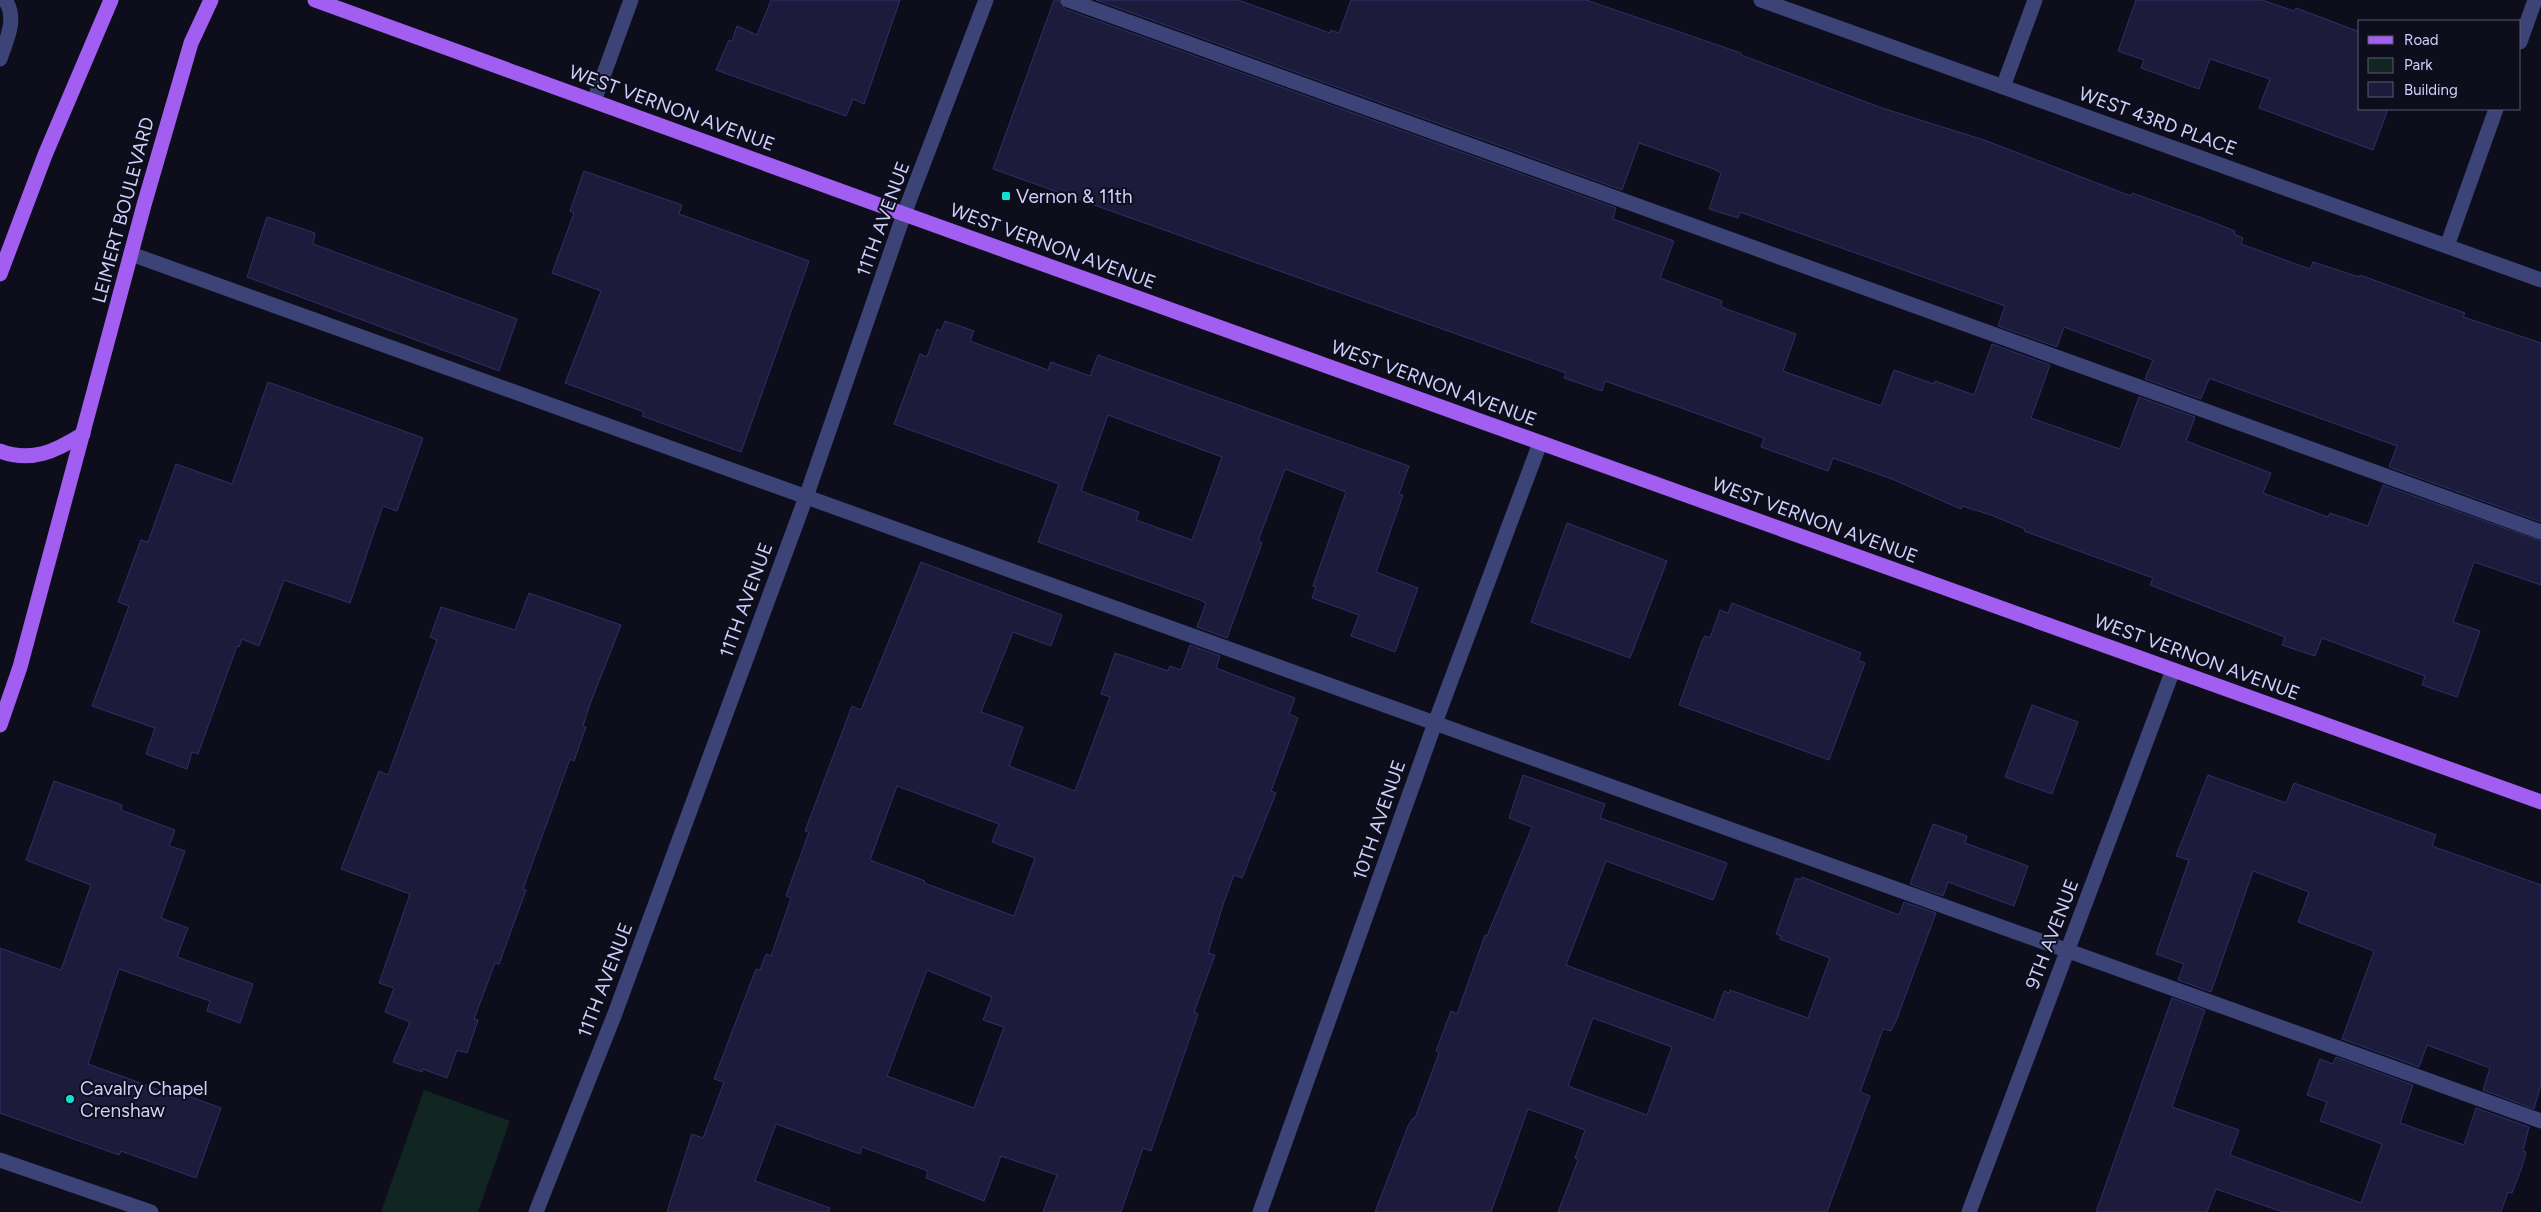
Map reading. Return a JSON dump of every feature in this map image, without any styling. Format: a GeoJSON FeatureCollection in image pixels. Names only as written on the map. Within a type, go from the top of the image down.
{"type":"FeatureCollection","features":[{"type":"Feature","properties":{"kind":"main road"},"geometry":{"type":"LineString","coordinates":[[0,274],[45,155],[111,0]]}},
{"type":"Feature","properties":{"kind":"main road","name":"LEIMERT BOULEVARD"},"geometry":{"type":"LineString","coordinates":[[0,725],[20,667],[190,43],[211,0]]}},
{"type":"Feature","properties":{"kind":"main road","name":"WEST VERNON AVENUE"},"geometry":{"type":"LineString","coordinates":[[315,0],[904,214],[2541,802]]}},
{"type":"Feature","properties":{"kind":"main road"},"geometry":{"type":"LineString","coordinates":[[0,451],[25,457],[39,455],[58,450],[83,434]]}},
{"type":"Feature","properties":{"kind":"street"},"geometry":{"type":"LineString","coordinates":[[0,59],[11,25],[11,12],[5,0]]}},
{"type":"Feature","properties":{"kind":"street"},"geometry":{"type":"LineString","coordinates":[[594,101],[631,0]]}},
{"type":"Feature","properties":{"kind":"street","name":"11TH AVENUE"},"geometry":{"type":"LineString","coordinates":[[536,1212],[614,1016],[806,497],[904,214],[986,0]]}},
{"type":"Feature","properties":{"kind":"street"},"geometry":{"type":"LineString","coordinates":[[1068,0],[2541,532]]}},
{"type":"Feature","properties":{"kind":"street","name":"WEST 43RD PLACE"},"geometry":{"type":"LineString","coordinates":[[1761,0],[2541,280]]}},
{"type":"Feature","properties":{"kind":"street"},"geometry":{"type":"LineString","coordinates":[[2003,87],[2035,0]]}},
{"type":"Feature","properties":{"kind":"street"},"geometry":{"type":"LineString","coordinates":[[2521,39],[2535,0]]}},
{"type":"Feature","properties":{"kind":"street"},"geometry":{"type":"LineString","coordinates":[[2447,246],[2496,110]]}},
{"type":"Feature","properties":{"kind":"street"},"geometry":{"type":"LineString","coordinates":[[131,254],[2541,1121]]}},
{"type":"Feature","properties":{"kind":"street","name":"10TH AVENUE"},"geometry":{"type":"LineString","coordinates":[[1260,1212],[1435,723],[1540,443]]}},
{"type":"Feature","properties":{"kind":"street","name":"9TH AVENUE"},"geometry":{"type":"LineString","coordinates":[[1969,1212],[2173,670]]}},
{"type":"Feature","properties":{"kind":"street"},"geometry":{"type":"LineString","coordinates":[[0,1160],[151,1212]]}},
{"type":"Feature","properties":{"kind":"green space"},"geometry":{"type":"Polygon","coordinates":[[[424,1090],[510,1121],[478,1212],[381,1212],[424,1090]]]}},
{"type":"Feature","properties":{"kind":"building"},"geometry":{"type":"Polygon","coordinates":[[[771,0],[900,0],[864,104],[853,99],[846,116],[716,70],[729,40],[732,41],[737,26],[757,35],[771,0]]]}},
{"type":"Feature","properties":{"kind":"building"},"geometry":{"type":"Polygon","coordinates":[[[1054,0],[1059,0],[1065,9],[1616,208],[1613,219],[1674,241],[1660,278],[1722,301],[1721,306],[1724,308],[1796,334],[1783,371],[1881,406],[1894,370],[1934,384],[1935,381],[1974,395],[1992,344],[2050,365],[2031,418],[2120,449],[2139,397],[2195,417],[2186,441],[2271,473],[2263,493],[2328,517],[2330,513],[2368,526],[2383,485],[2541,541],[2541,585],[2474,562],[2453,622],[2480,631],[2457,697],[2422,685],[2425,676],[2322,638],[2315,656],[2282,645],[2285,637],[2150,585],[2153,578],[2024,531],[2025,529],[1991,515],[1962,506],[1961,509],[1892,479],[1833,458],[1828,471],[1761,447],[1764,438],[1676,406],[1605,381],[1602,391],[1564,378],[1566,373],[993,169],[1054,0]]]}},
{"type":"Feature","properties":{"kind":"building"},"geometry":{"type":"Polygon","coordinates":[[[1096,0],[1238,0],[1330,33],[1331,30],[1339,33],[1351,0],[1586,0],[1741,53],[1741,55],[1882,108],[1984,140],[2131,196],[2132,193],[2199,217],[2235,231],[2234,234],[2243,238],[2241,244],[2310,269],[2313,262],[2359,277],[2360,275],[2465,313],[2463,317],[2541,343],[2541,522],[2389,467],[2397,446],[2211,379],[2209,379],[2201,399],[2145,379],[2153,360],[2064,327],[2057,347],[1998,326],[2005,306],[1740,212],[1738,218],[1709,209],[1721,173],[1714,169],[1639,143],[1622,190],[1096,0]]]}},
{"type":"Feature","properties":{"kind":"building"},"geometry":{"type":"Polygon","coordinates":[[[2136,0],[2262,0],[2294,11],[2296,8],[2358,31],[2358,110],[2388,110],[2373,150],[2259,108],[2270,79],[2210,59],[2199,89],[2141,68],[2144,60],[2118,51],[2136,0]]]}},
{"type":"Feature","properties":{"kind":"building"},"geometry":{"type":"Polygon","coordinates":[[[584,171],[682,205],[679,214],[809,261],[741,452],[642,416],[644,412],[565,383],[601,291],[552,273],[574,213],[570,211],[584,171]]]}},
{"type":"Feature","properties":{"kind":"building"},"geometry":{"type":"Polygon","coordinates":[[[267,217],[315,233],[313,244],[517,319],[499,371],[247,277],[267,217]]]}},
{"type":"Feature","properties":{"kind":"building"},"geometry":{"type":"Polygon","coordinates":[[[945,321],[974,331],[970,341],[1048,370],[1051,362],[1090,376],[1098,355],[1409,466],[1399,494],[1403,495],[1376,572],[1418,588],[1395,652],[1351,636],[1359,615],[1312,598],[1316,587],[1313,586],[1346,492],[1285,469],[1258,541],[1262,543],[1227,638],[1197,627],[1206,603],[1038,542],[1059,484],[894,424],[920,354],[927,357],[937,329],[941,331],[945,321]],[[1108,415],[1081,491],[1139,512],[1136,520],[1192,540],[1222,457],[1108,415]]]}},
{"type":"Feature","properties":{"kind":"building"},"geometry":{"type":"Polygon","coordinates":[[[268,382],[423,438],[397,511],[383,506],[350,603],[284,580],[259,646],[242,639],[239,647],[237,646],[198,754],[192,752],[187,769],[146,754],[155,728],[92,706],[129,606],[118,602],[141,540],[148,542],[176,464],[232,484],[268,382]]]}},
{"type":"Feature","properties":{"kind":"building"},"geometry":{"type":"Polygon","coordinates":[[[1567,523],[1667,561],[1630,658],[1531,622],[1567,523]]]}},
{"type":"Feature","properties":{"kind":"building"},"geometry":{"type":"Polygon","coordinates":[[[921,562],[1062,615],[1051,646],[1013,632],[981,712],[1023,727],[1009,766],[1075,791],[1110,697],[1101,694],[1115,653],[1168,671],[1170,666],[1181,670],[1190,645],[1220,656],[1216,668],[1295,698],[1289,714],[1298,718],[1271,791],[1276,793],[1242,878],[1234,875],[1208,953],[1215,955],[1194,1012],[1198,1014],[1151,1151],[1143,1148],[1121,1212],[1043,1212],[1057,1175],[1001,1156],[984,1201],[926,1178],[928,1171],[862,1147],[860,1154],[776,1124],[755,1181],[830,1208],[829,1212],[667,1212],[692,1134],[703,1138],[724,1082],[714,1079],[756,969],[760,970],[766,954],[771,956],[791,898],[786,896],[809,832],[805,831],[852,706],[861,710],[921,562]],[[897,786],[870,860],[925,881],[924,883],[1014,916],[1035,858],[992,842],[999,824],[897,786]],[[927,970],[887,1076],[974,1108],[1004,1027],[983,1020],[992,997],[927,970]]]}},
{"type":"Feature","properties":{"kind":"building"},"geometry":{"type":"Polygon","coordinates":[[[529,593],[621,625],[590,704],[583,726],[586,727],[574,761],[570,759],[523,889],[526,890],[499,964],[495,963],[474,1019],[478,1020],[467,1053],[457,1050],[447,1078],[423,1069],[422,1072],[393,1062],[410,1022],[385,1012],[394,988],[379,983],[410,894],[341,869],[379,771],[388,775],[437,640],[430,637],[441,607],[515,630],[529,593]]]}},
{"type":"Feature","properties":{"kind":"building"},"geometry":{"type":"Polygon","coordinates":[[[1732,603],[1861,653],[1858,660],[1865,663],[1829,760],[1679,705],[1702,641],[1705,636],[1710,638],[1720,610],[1728,613],[1732,603]]]}},
{"type":"Feature","properties":{"kind":"building"},"geometry":{"type":"Polygon","coordinates":[[[2032,705],[2078,722],[2052,794],[2005,777],[2032,705]]]}},
{"type":"Feature","properties":{"kind":"building"},"geometry":{"type":"Polygon","coordinates":[[[1523,775],[1605,804],[1600,818],[1727,863],[1713,900],[1606,861],[1566,965],[1714,1020],[1724,991],[1729,993],[1730,990],[1808,1018],[1830,958],[1780,939],[1781,936],[1776,934],[1796,878],[1801,880],[1802,877],[1899,915],[1904,902],[1936,913],[1896,1021],[1891,1031],[1883,1029],[1860,1092],[1870,1096],[1827,1212],[1558,1212],[1578,1160],[1575,1158],[1585,1130],[1528,1109],[1491,1212],[1375,1212],[1408,1126],[1413,1118],[1415,1118],[1439,1053],[1436,1051],[1451,1011],[1457,1014],[1485,935],[1487,936],[1532,827],[1509,818],[1523,775]],[[1593,1018],[1568,1086],[1647,1115],[1672,1047],[1593,1018]]]}},
{"type":"Feature","properties":{"kind":"building"},"geometry":{"type":"Polygon","coordinates":[[[2208,775],[2286,803],[2294,783],[2436,835],[2432,846],[2541,885],[2541,1084],[2534,1109],[2483,1090],[2490,1068],[2427,1045],[2419,1067],[2342,1039],[2374,951],[2298,922],[2309,892],[2253,871],[2211,992],[2178,980],[2184,964],[2156,954],[2189,860],[2176,856],[2208,775]]]}},
{"type":"Feature","properties":{"kind":"building"},"geometry":{"type":"Polygon","coordinates":[[[54,781],[122,805],[121,810],[175,830],[169,846],[185,851],[161,918],[188,928],[177,957],[253,984],[240,1023],[207,1011],[210,1001],[119,969],[88,1064],[168,1093],[169,1089],[221,1108],[196,1178],[121,1151],[119,1155],[0,1113],[0,948],[61,970],[91,885],[26,860],[54,781]]]}},
{"type":"Feature","properties":{"kind":"building"},"geometry":{"type":"Polygon","coordinates":[[[1933,824],[1967,836],[1965,843],[2028,866],[2014,906],[1948,882],[1943,896],[1910,884],[1933,824]]]}},
{"type":"Feature","properties":{"kind":"building"},"geometry":{"type":"Polygon","coordinates":[[[2172,998],[2205,1010],[2172,1107],[2239,1130],[2230,1155],[2361,1203],[2382,1144],[2320,1121],[2327,1102],[2307,1095],[2320,1059],[2333,1064],[2336,1057],[2413,1085],[2400,1123],[2464,1145],[2476,1108],[2529,1127],[2523,1151],[2526,1152],[2522,1167],[2512,1193],[2508,1192],[2501,1212],[2283,1212],[2216,1189],[2207,1212],[2096,1212],[2172,998]]]}},
{"type":"Feature","properties":{"kind":"place","name":"Vernon & 11th"},"geometry":{"type":"Point","coordinates":[1006,196]}},
{"type":"Feature","properties":{"kind":"place","name":"Cavalry Chapel Crenshaw"},"geometry":{"type":"Point","coordinates":[70,1099]}}]}
